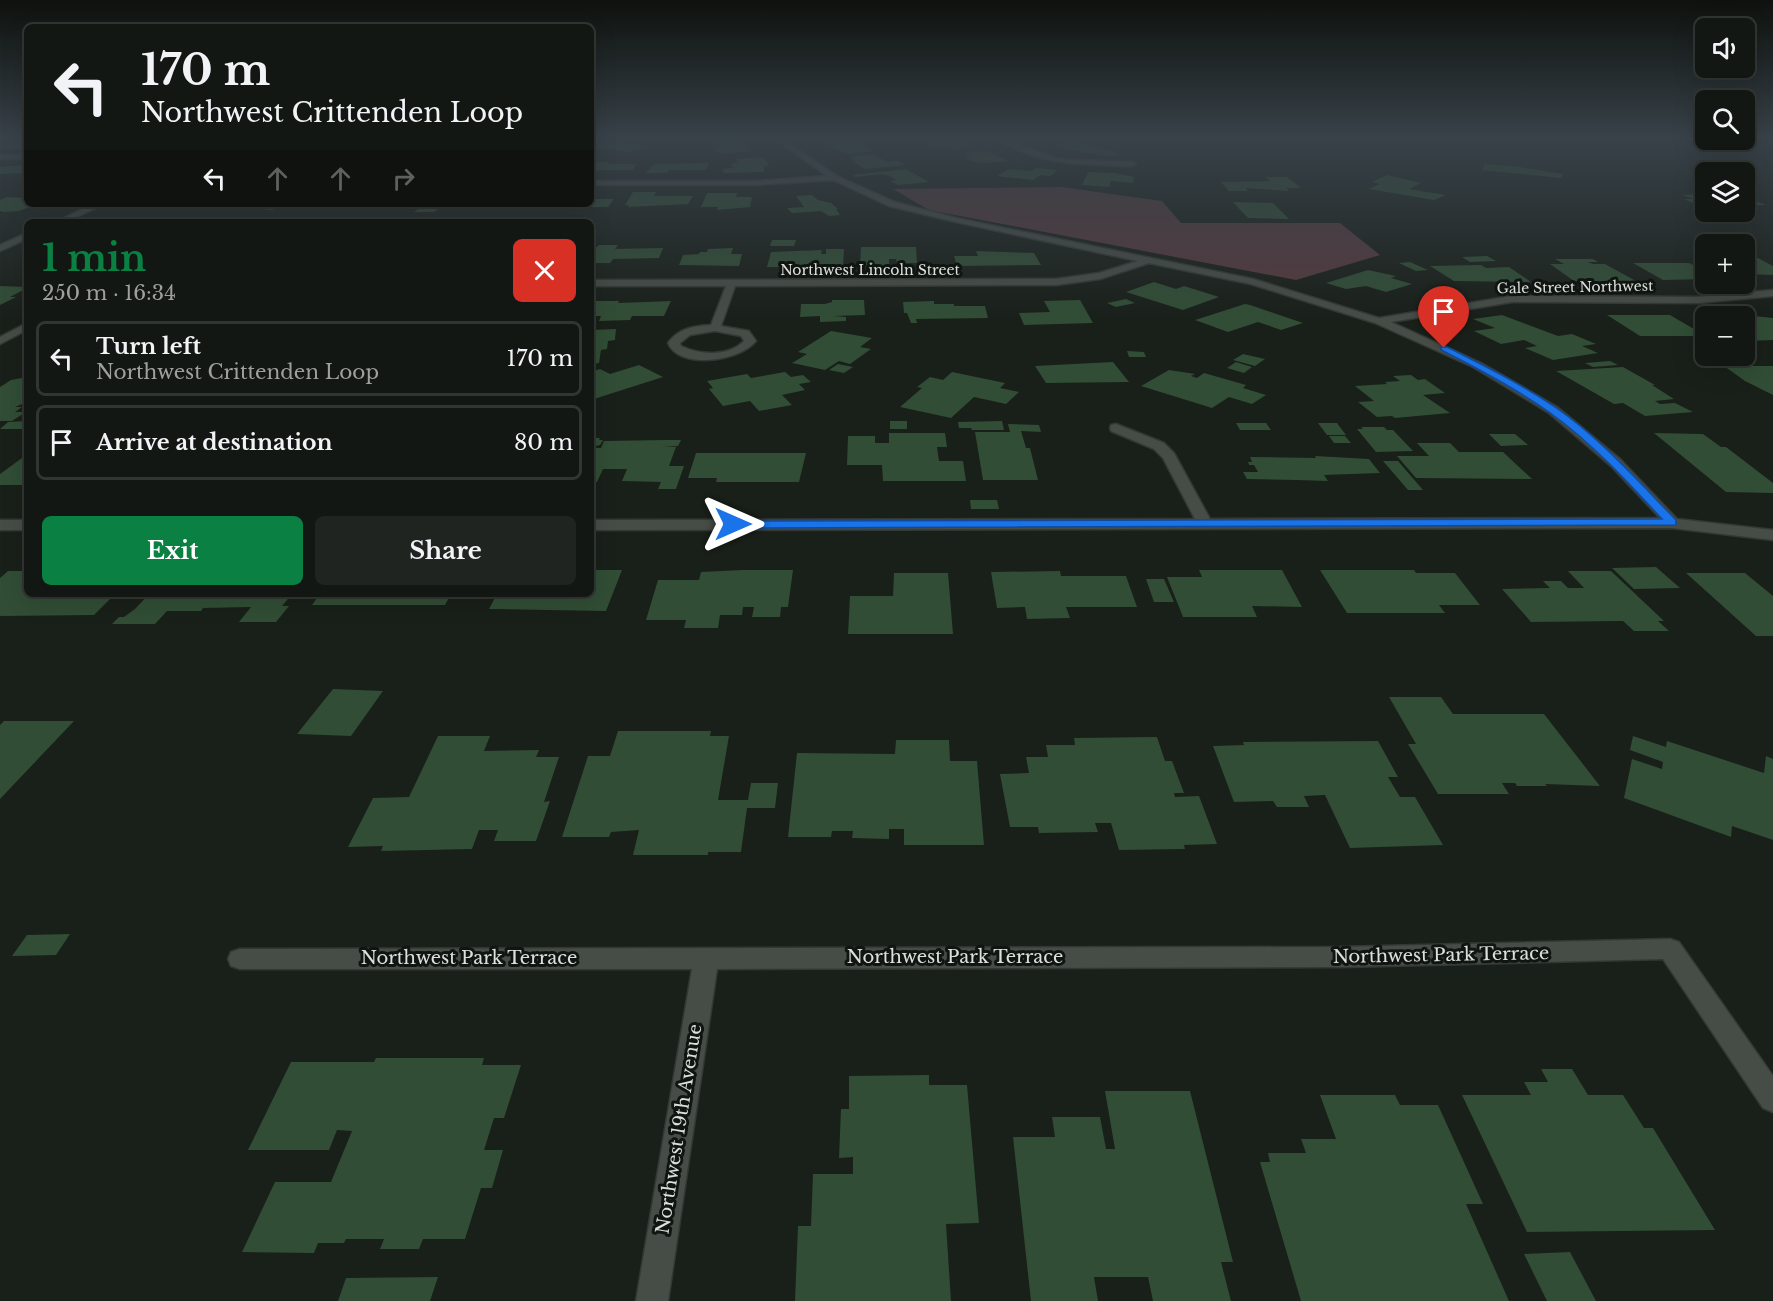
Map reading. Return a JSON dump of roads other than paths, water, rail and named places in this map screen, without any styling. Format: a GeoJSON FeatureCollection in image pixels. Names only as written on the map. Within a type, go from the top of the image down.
{"type":"FeatureCollection","features":[{"type":"Feature","properties":{"kind":"street"},"geometry":{"type":"LineString","coordinates":[[878,199],[911,209],[1268,286],[1379,321],[1478,365],[1552,410],[1616,463],[1672,523]]}},
{"type":"Feature","properties":{"kind":"street"},"geometry":{"type":"LineString","coordinates":[[66,219],[93,207]]}},
{"type":"Feature","properties":{"kind":"street"},"geometry":{"type":"LineString","coordinates":[[0,248],[24,237]]}},
{"type":"Feature","properties":{"kind":"street","name":"Northwest Lincoln Street"},"geometry":{"type":"LineString","coordinates":[[594,284],[1056,282],[1100,276],[1146,261]]}},
{"type":"Feature","properties":{"kind":"street"},"geometry":{"type":"LineString","coordinates":[[715,327],[731,284]]}},
{"type":"Feature","properties":{"kind":"street","name":"Gale Street Northwest"},"geometry":{"type":"LineString","coordinates":[[1379,321],[1512,298],[1698,300],[1773,293]]}},
{"type":"Feature","properties":{"kind":"street"},"geometry":{"type":"LineString","coordinates":[[715,327],[746,333],[750,341],[740,350],[717,355],[692,354],[676,348],[676,339],[683,334],[715,327]]}},
{"type":"Feature","properties":{"kind":"street"},"geometry":{"type":"LineString","coordinates":[[0,341],[24,328]]}},
{"type":"Feature","properties":{"kind":"street"},"geometry":{"type":"LineString","coordinates":[[1116,428],[1159,446],[1169,456],[1205,524]]}},
{"type":"Feature","properties":{"kind":"street"},"geometry":{"type":"LineString","coordinates":[[594,525],[1672,523],[1773,536]]}},
{"type":"Feature","properties":{"kind":"street"},"geometry":{"type":"LineString","coordinates":[[0,525],[24,525]]}},
{"type":"Feature","properties":{"kind":"street","name":"Northwest Park Terrace"},"geometry":{"type":"LineString","coordinates":[[240,959],[1340,957],[1670,949],[1773,1099]]}},
{"type":"Feature","properties":{"kind":"street","name":"Northwest 19th Avenue"},"geometry":{"type":"LineString","coordinates":[[652,1301],[706,958]]}}]}
